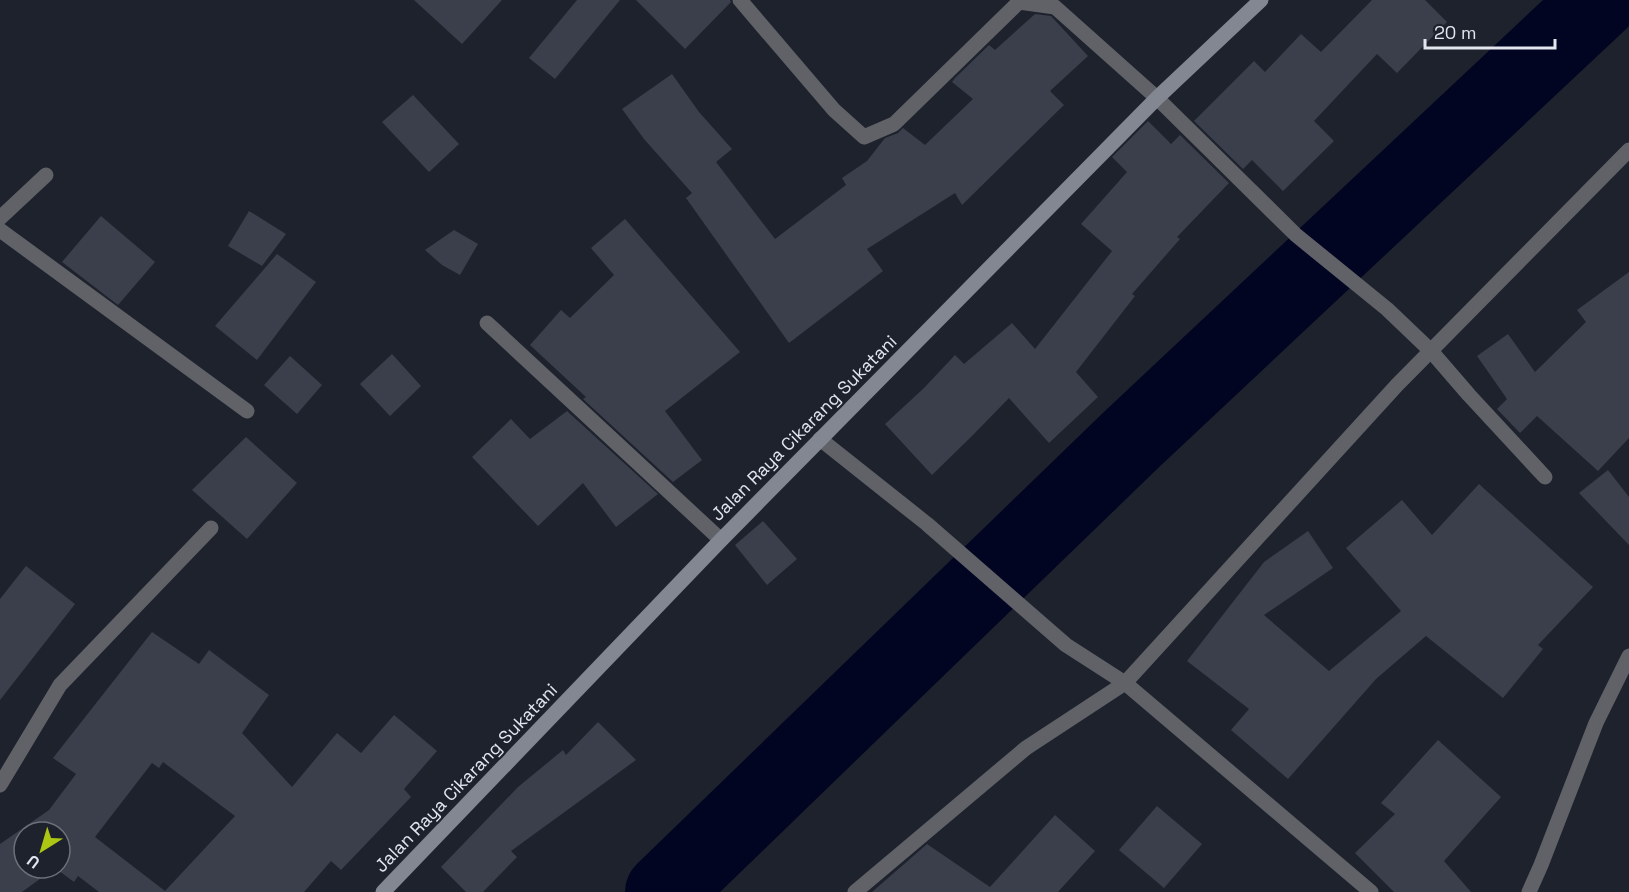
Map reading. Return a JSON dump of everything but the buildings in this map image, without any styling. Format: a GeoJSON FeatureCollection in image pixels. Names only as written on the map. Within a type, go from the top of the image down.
{"type":"FeatureCollection","features":[{"type":"Feature","properties":{"kind":"main road","name":"Jalan Raya Cikarang Sukatani"},"geometry":{"type":"LineString","coordinates":[[383,892],[820,439],[1157,98],[1261,0]]}},
{"type":"Feature","properties":{"kind":"street"},"geometry":{"type":"LineString","coordinates":[[740,0],[834,110],[864,137],[894,124],[1019,2],[1055,7],[1157,98],[1296,235],[1387,309],[1431,351],[1545,477]]}},
{"type":"Feature","properties":{"kind":"street"},"geometry":{"type":"LineString","coordinates":[[855,892],[1026,748],[1125,683],[1397,385],[1629,150]]}},
{"type":"Feature","properties":{"kind":"street"},"geometry":{"type":"LineString","coordinates":[[0,218],[46,175]]}},
{"type":"Feature","properties":{"kind":"street"},"geometry":{"type":"LineString","coordinates":[[0,230],[247,411]]}},
{"type":"Feature","properties":{"kind":"street"},"geometry":{"type":"LineString","coordinates":[[487,323],[721,540]]}},
{"type":"Feature","properties":{"kind":"street"},"geometry":{"type":"LineString","coordinates":[[820,439],[927,524],[1066,645],[1125,683],[1371,892]]}},
{"type":"Feature","properties":{"kind":"street"},"geometry":{"type":"LineString","coordinates":[[0,785],[60,685],[211,528]]}},
{"type":"Feature","properties":{"kind":"street"},"geometry":{"type":"LineString","coordinates":[[1529,892],[1596,723],[1629,656]]}},
{"type":"Feature","properties":{"kind":"waterway"},"geometry":{"type":"LineString","coordinates":[[664,892],[1131,440],[1600,0]]}}]}
